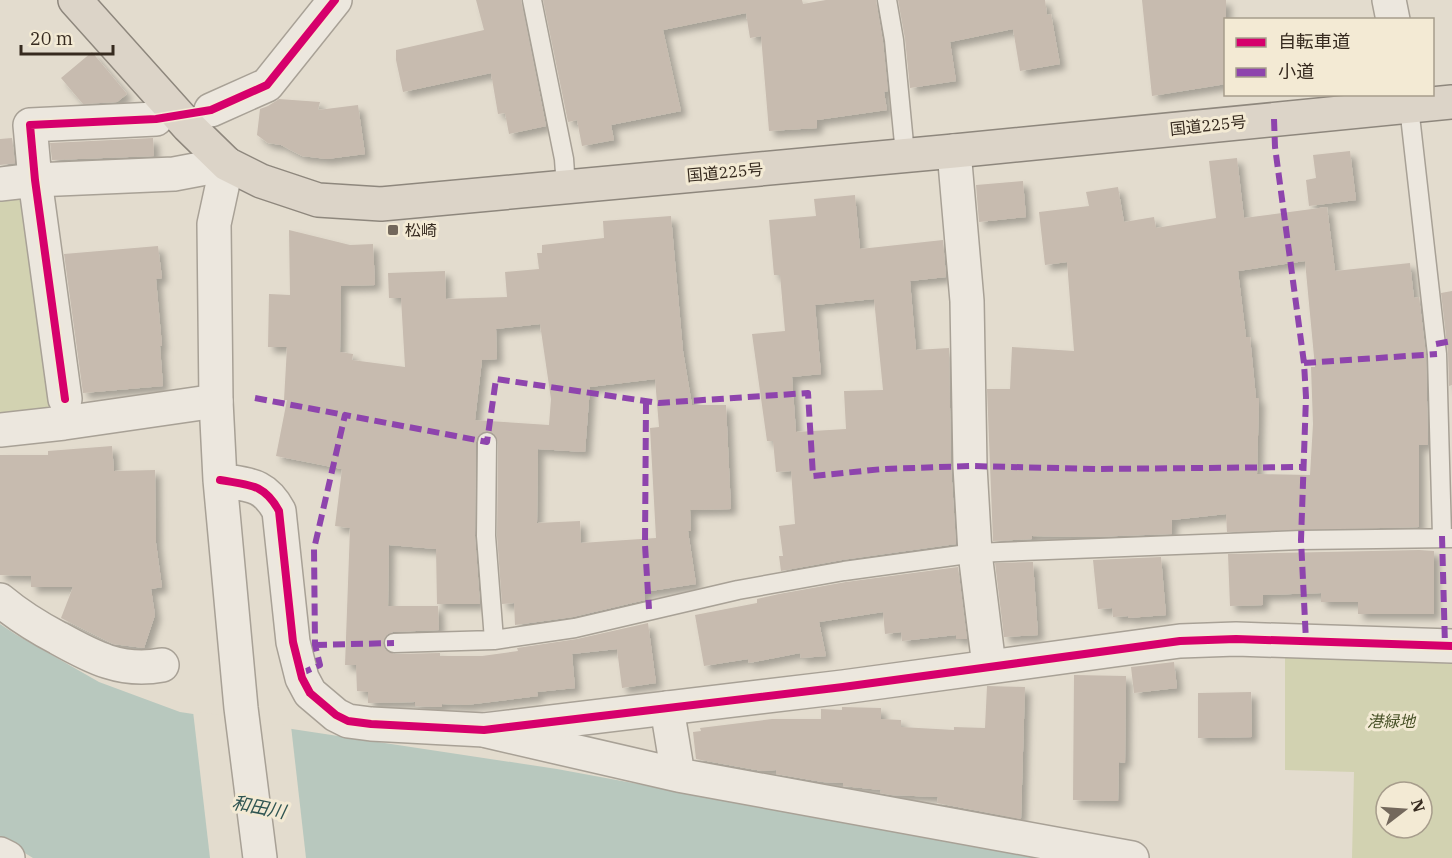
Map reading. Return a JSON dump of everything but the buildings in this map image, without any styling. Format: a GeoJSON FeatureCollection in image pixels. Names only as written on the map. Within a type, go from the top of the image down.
{"type":"FeatureCollection","features":[{"type":"Feature","properties":{"kind":"highway","name":"国道225号"},"geometry":{"type":"LineString","coordinates":[[75,0],[188,126],[227,164],[261,182],[318,200],[381,204],[954,151],[1408,100],[1452,102]]}},
{"type":"Feature","properties":{"kind":"street"},"geometry":{"type":"LineString","coordinates":[[211,110],[267,85],[335,0]]}},
{"type":"Feature","properties":{"kind":"street"},"geometry":{"type":"LineString","coordinates":[[1389,0],[1393,18]]}},
{"type":"Feature","properties":{"kind":"street"},"geometry":{"type":"LineString","coordinates":[[64,399],[35,180],[30,125],[156,119]]}},
{"type":"Feature","properties":{"kind":"street"},"geometry":{"type":"LineString","coordinates":[[954,151],[967,301],[970,466],[975,553],[989,666]]}},
{"type":"Feature","properties":{"kind":"street"},"geometry":{"type":"LineString","coordinates":[[0,184],[35,180],[174,174],[227,164],[214,224],[216,401],[220,480],[241,708],[260,858]]}},
{"type":"Feature","properties":{"kind":"street"},"geometry":{"type":"LineString","coordinates":[[0,430],[216,401]]}},
{"type":"Feature","properties":{"kind":"street"},"geometry":{"type":"LineString","coordinates":[[220,480],[257,486],[279,511],[296,656],[302,678],[310,693],[324,706],[348,721],[484,730],[678,775],[1132,858]]}},
{"type":"Feature","properties":{"kind":"street"},"geometry":{"type":"LineString","coordinates":[[0,600],[22,619],[94,658],[119,666],[147,668],[162,665]]}},
{"type":"Feature","properties":{"kind":"street"},"geometry":{"type":"LineString","coordinates":[[484,730],[843,687],[1180,641],[1225,639],[1452,646]]}},
{"type":"Feature","properties":{"kind":"street"},"geometry":{"type":"LineString","coordinates":[[667,708],[678,775]]}},
{"type":"Feature","properties":{"kind":"street"},"geometry":{"type":"LineString","coordinates":[[0,854],[8,858]]}},
{"type":"Feature","properties":{"kind":"lane"},"geometry":{"type":"LineString","coordinates":[[532,0],[564,159],[566,187]]}},
{"type":"Feature","properties":{"kind":"lane"},"geometry":{"type":"LineString","coordinates":[[887,0],[894,40],[905,154]]}},
{"type":"Feature","properties":{"kind":"lane"},"geometry":{"type":"LineString","coordinates":[[394,643],[494,640],[575,628],[683,602],[832,573],[975,553],[1253,541],[1447,537],[1437,354],[1408,100]]}},
{"type":"Feature","properties":{"kind":"lane"},"geometry":{"type":"LineString","coordinates":[[487,442],[486,536],[494,640]]}},
{"type":"Feature","properties":{"kind":"green space"},"geometry":{"type":"Polygon","coordinates":[[[31,195],[56,409],[0,415],[0,200],[31,195]]]}},
{"type":"Feature","properties":{"kind":"green space","name":"港緑地"},"geometry":{"type":"Polygon","coordinates":[[[1285,654],[1452,664],[1452,858],[1352,858],[1354,772],[1285,770],[1285,654]]]}},
{"type":"Feature","properties":{"kind":"water","name":"和田川"},"geometry":{"type":"Polygon","coordinates":[[[0,624],[99,682],[180,712],[557,769],[1040,858],[33,858],[0,838],[0,624]]]}},
{"type":"Feature","properties":{"kind":"pier"},"geometry":{"type":"Polygon","coordinates":[[[193,711],[291,726],[306,858],[210,858],[193,711]]]}},
{"type":"Feature","properties":{"kind":"marked path"},"geometry":{"type":"LineString","coordinates":[[1274,119],[1275,147],[1304,363],[1306,397],[1301,540],[1306,641]]}},
{"type":"Feature","properties":{"kind":"marked path"},"geometry":{"type":"LineString","coordinates":[[1436,344],[1452,341]]}},
{"type":"Feature","properties":{"kind":"marked path"},"geometry":{"type":"LineString","coordinates":[[1304,363],[1437,354]]}},
{"type":"Feature","properties":{"kind":"marked path"},"geometry":{"type":"LineString","coordinates":[[300,674],[320,665],[315,645],[314,549],[345,415],[487,442],[496,379],[659,403],[808,393],[813,476],[883,469],[970,466],[1096,469],[1302,467]]}},
{"type":"Feature","properties":{"kind":"marked path"},"geometry":{"type":"LineString","coordinates":[[255,398],[345,415]]}},
{"type":"Feature","properties":{"kind":"marked path"},"geometry":{"type":"LineString","coordinates":[[646,402],[645,545],[649,609]]}},
{"type":"Feature","properties":{"kind":"marked path"},"geometry":{"type":"LineString","coordinates":[[1442,536],[1445,646]]}},
{"type":"Feature","properties":{"kind":"marked path"},"geometry":{"type":"LineString","coordinates":[[315,645],[394,643]]}},
{"type":"Feature","properties":{"kind":"cycle path"},"geometry":{"type":"LineString","coordinates":[[65,399],[35,180],[30,125],[156,119],[211,110],[267,85],[335,0]]}},
{"type":"Feature","properties":{"kind":"cycle path"},"geometry":{"type":"LineString","coordinates":[[220,480],[261,490],[279,511],[293,642],[302,678],[310,693],[336,715],[348,721],[484,730],[843,687],[1180,641],[1236,639],[1452,646]]}},
{"type":"Feature","properties":{"kind":"place","name":"松崎"},"geometry":{"type":"Point","coordinates":[393,230]}}]}
